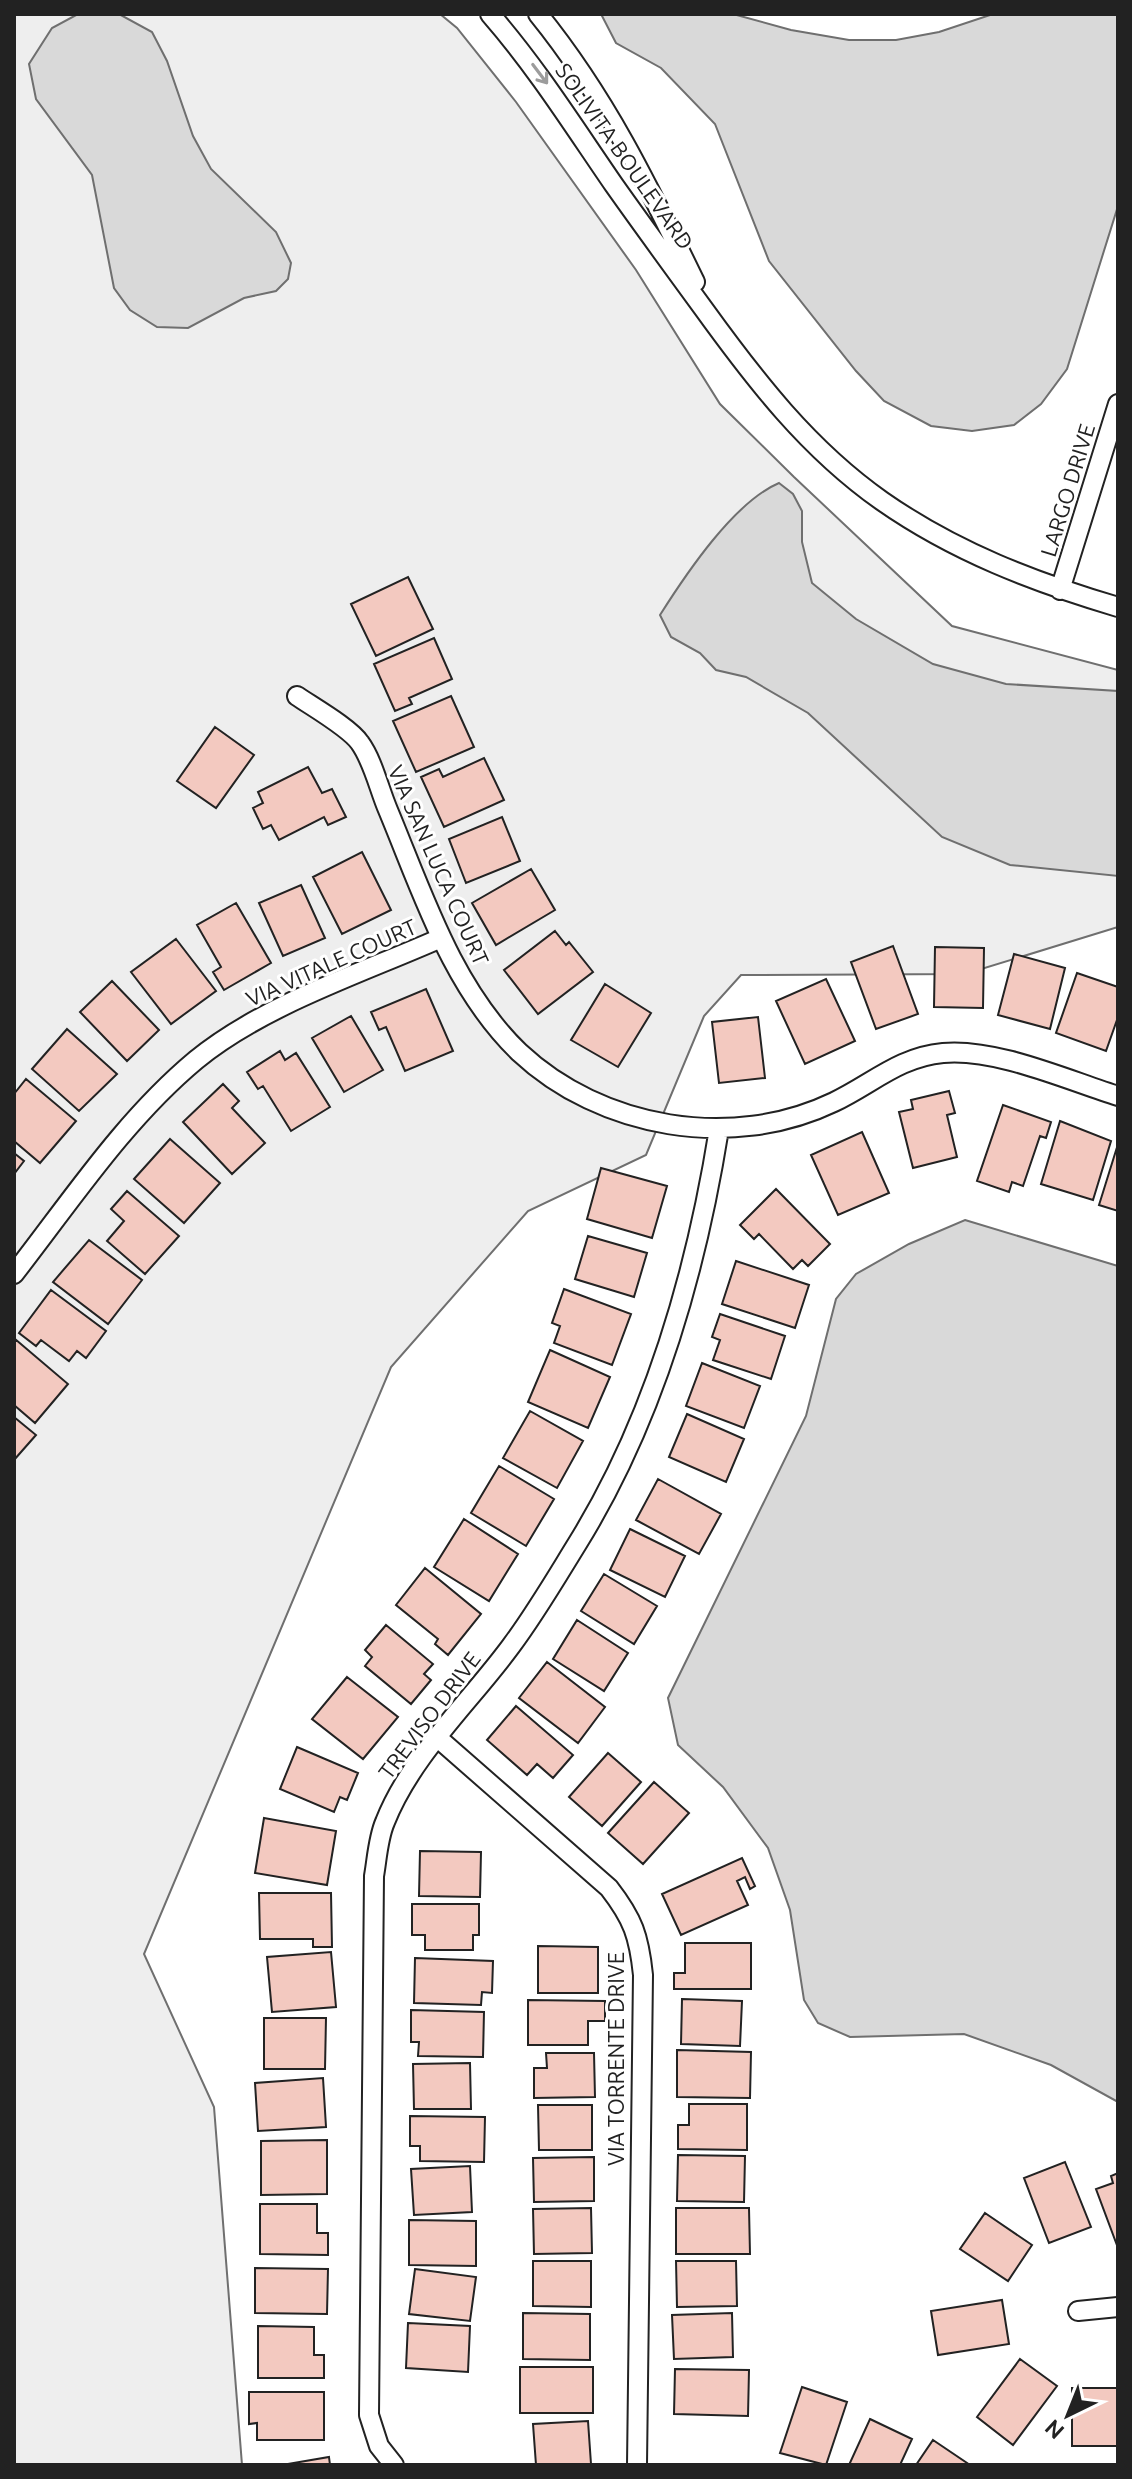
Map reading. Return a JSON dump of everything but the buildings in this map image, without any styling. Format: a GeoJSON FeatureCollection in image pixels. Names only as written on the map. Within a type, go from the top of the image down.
{"type":"FeatureCollection","features":[{"type":"Feature","properties":{"kind":"street","name":"SOLIVITA BOULEVARD"},"geometry":{"type":"LineString","coordinates":[[490,14],[560,102],[613,183],[717,328],[780,410],[816,447],[880,500],[954,546],[1060,590],[1118,607]]}},
{"type":"Feature","properties":{"kind":"street","name":"SOLIVITA BOULEVARD"},"geometry":{"type":"LineString","coordinates":[[538,14],[570,53],[624,137],[717,328]]}},
{"type":"Feature","properties":{"kind":"street","name":"LARGO DRIVE"},"geometry":{"type":"LineString","coordinates":[[1060,590],[1118,404]]}},
{"type":"Feature","properties":{"kind":"street","name":"VIA SAN LUCA COURT"},"geometry":{"type":"LineString","coordinates":[[297,696],[359,741],[441,938],[488,1018],[545,1074],[579,1095],[642,1119],[719,1129],[757,1126],[836,1102],[900,1063],[946,1053],[1001,1060],[1118,1096]]}},
{"type":"Feature","properties":{"kind":"street","name":"VIA VITALE COURT"},"geometry":{"type":"LineString","coordinates":[[14,1274],[115,1143],[197,1059],[258,1019],[441,938]]}},
{"type":"Feature","properties":{"kind":"street","name":"TREVISO DRIVE"},"geometry":{"type":"LineString","coordinates":[[394,2465],[379,2446],[369,2415],[374,1876],[383,1825],[406,1780],[513,1644],[579,1541],[627,1449],[676,1317],[708,1196],[719,1129]]}},
{"type":"Feature","properties":{"kind":"street","name":"VIA TORRENTE DRIVE"},"geometry":{"type":"LineString","coordinates":[[439,1739],[609,1888],[630,1915],[640,1943],[643,1975],[637,2465]]}},
{"type":"Feature","properties":{"kind":"street"},"geometry":{"type":"LineString","coordinates":[[1078,2311],[1118,2307]]}},
{"type":"Feature","properties":{"kind":"shaded area"},"geometry":{"type":"Polygon","coordinates":[[[14,14],[440,14],[457,28],[516,102],[636,270],[720,404],[794,477],[952,626],[1118,670],[1118,927],[965,974],[741,975],[704,1016],[646,1155],[528,1211],[391,1367],[144,1954],[214,2107],[242,2465],[14,2465],[14,14]]]}},
{"type":"Feature","properties":{"kind":"shaded area"},"geometry":{"type":"Polygon","coordinates":[[[78,14],[119,14],[152,32],[167,61],[193,136],[211,169],[276,232],[291,263],[288,279],[276,291],[244,298],[188,328],[157,327],[130,310],[114,288],[92,175],[36,99],[29,64],[52,28],[78,14]]]}},
{"type":"Feature","properties":{"kind":"shaded area"},"geometry":{"type":"Polygon","coordinates":[[[601,14],[733,14],[791,30],[849,40],[896,40],[939,32],[993,14],[1118,14],[1118,206],[1067,369],[1041,404],[1014,425],[972,431],[931,426],[884,401],[856,371],[769,261],[715,124],[661,68],[616,43],[601,14]]]}},
{"type":"Feature","properties":{"kind":"shaded area"},"geometry":{"type":"Polygon","coordinates":[[[779,483],[793,494],[802,511],[802,542],[812,583],[856,619],[933,664],[1006,684],[1118,691],[1118,876],[1010,865],[942,837],[808,713],[746,677],[716,670],[700,653],[671,637],[660,615],[683,580],[728,522],[762,492],[779,483]]]}},
{"type":"Feature","properties":{"kind":"shaded area"},"geometry":{"type":"Polygon","coordinates":[[[965,1220],[1118,1266],[1118,2102],[1051,2065],[964,2034],[850,2037],[818,2023],[804,2000],[790,1910],[768,1848],[723,1787],[678,1745],[668,1698],[806,1416],[836,1299],[856,1274],[909,1244],[965,1220]]]}}]}
